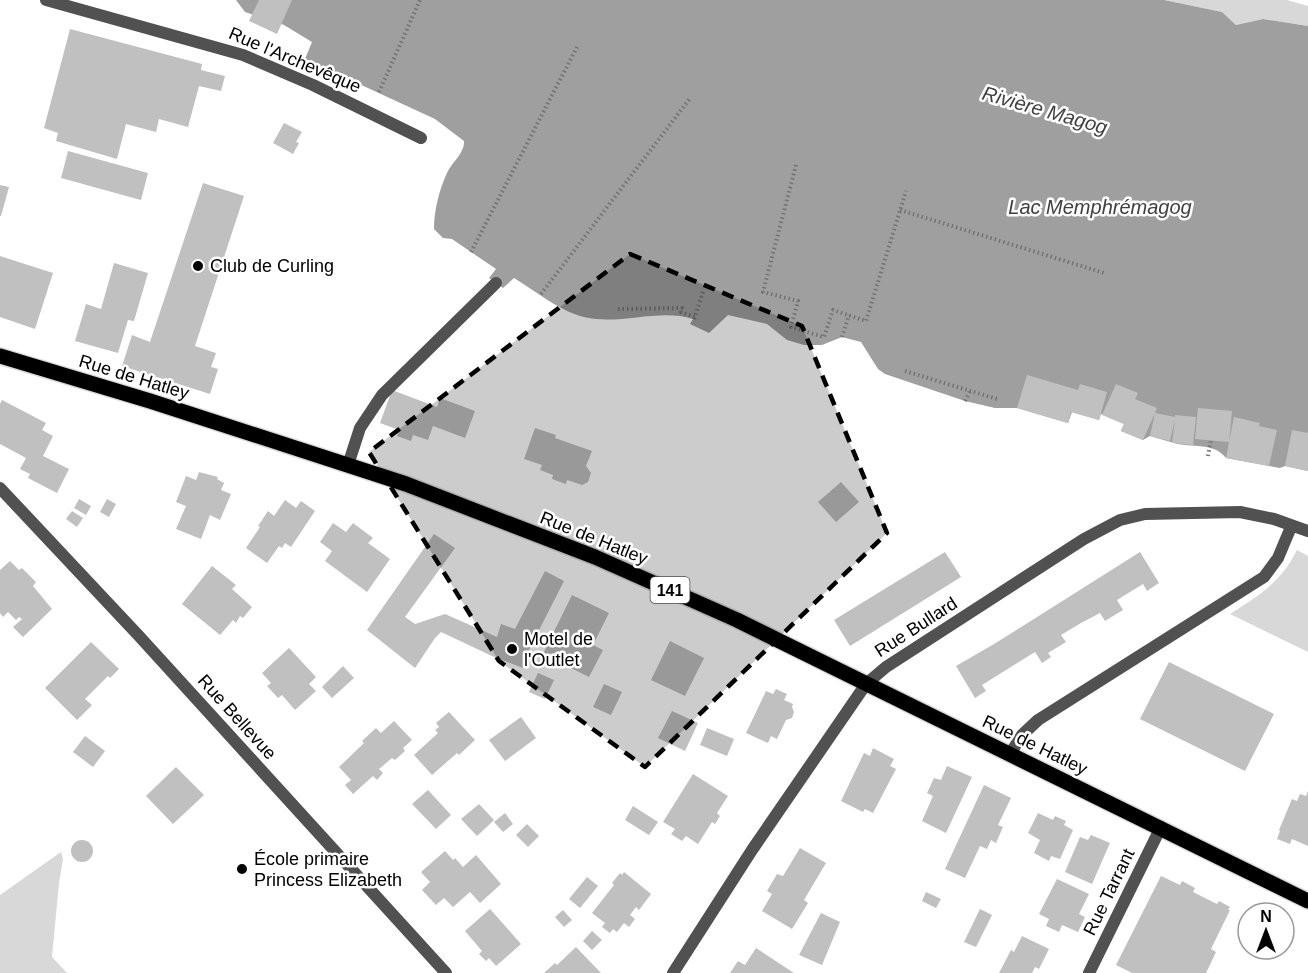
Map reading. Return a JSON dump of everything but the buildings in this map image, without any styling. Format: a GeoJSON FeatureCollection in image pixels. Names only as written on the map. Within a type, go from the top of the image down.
{"type":"FeatureCollection","features":[{"type":"Feature","properties":{"kind":"main road","name":"Rue de Hatley"},"geometry":{"type":"LineString","coordinates":[[0,356],[150,401],[406,484],[595,557],[706,606],[1308,901]]}},
{"type":"Feature","properties":{"kind":"street","name":"Rue l'Archevêque"},"geometry":{"type":"LineString","coordinates":[[46,0],[243,55],[314,85],[421,138]]}},
{"type":"Feature","properties":{"kind":"street"},"geometry":{"type":"LineString","coordinates":[[348,465],[360,428],[382,395],[496,283]]}},
{"type":"Feature","properties":{"kind":"street","name":"Rue Bellevue"},"geometry":{"type":"LineString","coordinates":[[0,488],[131,627],[446,973]]}},
{"type":"Feature","properties":{"kind":"street","name":"Rue Bullard"},"geometry":{"type":"LineString","coordinates":[[673,973],[752,850],[866,684],[886,667],[1084,539],[1120,520],[1145,514],[1240,512],[1274,519],[1308,531]]}},
{"type":"Feature","properties":{"kind":"street"},"geometry":{"type":"LineString","coordinates":[[1010,754],[1022,735],[1038,720],[1264,578],[1278,558],[1291,526]]}},
{"type":"Feature","properties":{"kind":"street","name":"Rue Tarrant"},"geometry":{"type":"LineString","coordinates":[[1089,973],[1161,827]]}},
{"type":"Feature","properties":{"kind":"path"},"geometry":{"type":"LineString","coordinates":[[379,92],[420,0]]}},
{"type":"Feature","properties":{"kind":"path"},"geometry":{"type":"LineString","coordinates":[[471,252],[577,48]]}},
{"type":"Feature","properties":{"kind":"path"},"geometry":{"type":"LineString","coordinates":[[541,294],[691,97]]}},
{"type":"Feature","properties":{"kind":"path"},"geometry":{"type":"LineString","coordinates":[[796,165],[763,292],[798,301],[791,327],[824,337],[832,310],[866,321],[906,191]]}},
{"type":"Feature","properties":{"kind":"path"},"geometry":{"type":"LineString","coordinates":[[900,210],[1104,273]]}},
{"type":"Feature","properties":{"kind":"path"},"geometry":{"type":"LineString","coordinates":[[618,309],[682,308],[681,312],[694,318],[704,289]]}},
{"type":"Feature","properties":{"kind":"path"},"geometry":{"type":"LineString","coordinates":[[842,337],[849,315]]}},
{"type":"Feature","properties":{"kind":"path"},"geometry":{"type":"LineString","coordinates":[[905,371],[997,399]]}},
{"type":"Feature","properties":{"kind":"path"},"geometry":{"type":"LineString","coordinates":[[965,401],[970,391]]}},
{"type":"Feature","properties":{"kind":"path"},"geometry":{"type":"LineString","coordinates":[[1209,456],[1211,440]]}},
{"type":"Feature","properties":{"kind":"highlighted area"},"geometry":{"type":"Polygon","coordinates":[[[630,254],[802,326],[887,533],[645,767],[499,661],[369,452],[630,254]]]}},
{"type":"Feature","properties":{"kind":"shaded area"},"geometry":{"type":"Polygon","coordinates":[[[1164,0],[1287,0],[1308,6],[1308,26],[1263,19],[1236,25],[1222,12],[1164,0]]]}},
{"type":"Feature","properties":{"kind":"shaded area"},"geometry":{"type":"Polygon","coordinates":[[[1297,550],[1308,556],[1308,652],[1230,614],[1260,594],[1277,579],[1297,550]]]}},
{"type":"Feature","properties":{"kind":"shaded area"},"geometry":{"type":"Polygon","coordinates":[[[61,852],[63,859],[52,957],[67,973],[0,973],[0,895],[61,852]]]}},
{"type":"Feature","properties":{"kind":"water","name":"Lac Memphrémagog"},"geometry":{"type":"Polygon","coordinates":[[[236,0],[1164,0],[1222,12],[1236,25],[1263,19],[1308,26],[1308,471],[1226,458],[1209,448],[1150,436],[1143,440],[1121,431],[1124,424],[1101,414],[1099,420],[1072,412],[1068,423],[1017,408],[995,408],[965,401],[885,374],[878,369],[861,342],[842,337],[822,345],[804,345],[787,340],[767,324],[728,315],[709,333],[690,324],[693,319],[681,316],[657,315],[596,319],[563,309],[514,278],[503,288],[489,278],[496,269],[452,239],[443,238],[434,229],[436,208],[442,186],[449,169],[462,150],[464,141],[435,119],[305,59],[312,42],[284,25],[245,12],[236,0]]]}},
{"type":"Feature","properties":{"kind":"place","name":"Club de Curling"},"geometry":{"type":"Point","coordinates":[198,266]}},
{"type":"Feature","properties":{"kind":"place","name":"Motel de l'Outlet"},"geometry":{"type":"Point","coordinates":[512,649]}},
{"type":"Feature","properties":{"kind":"place","name":"École primaire Princess Elizabeth"},"geometry":{"type":"Point","coordinates":[242,869]}},
{"type":"Feature","properties":{"kind":"water label","name":"Rivière Magog"},"geometry":{"type":"Point","coordinates":[1045,110]}}]}
